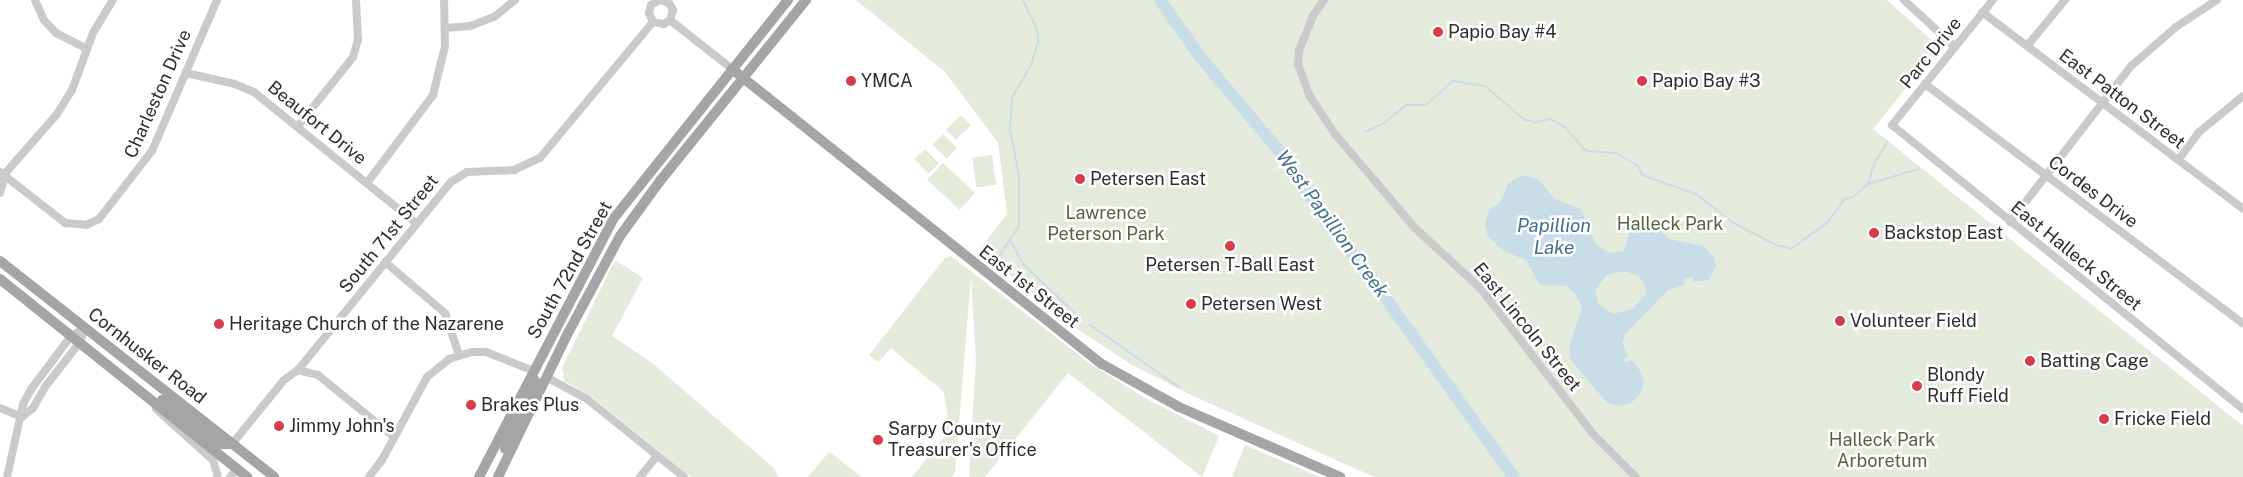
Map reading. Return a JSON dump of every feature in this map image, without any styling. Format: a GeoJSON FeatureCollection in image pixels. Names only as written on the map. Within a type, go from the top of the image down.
{"type":"FeatureCollection","features":[{"type":"Feature","properties":{"kind":"main road","name":"South 72nd Street"},"geometry":{"type":"LineString","coordinates":[[478,477],[575,289],[623,204],[788,0]]}},
{"type":"Feature","properties":{"kind":"main road","name":"South 72nd Street"},"geometry":{"type":"LineString","coordinates":[[499,475],[546,377],[620,236],[742,78],[806,0]]}},
{"type":"Feature","properties":{"kind":"main road","name":"East 1st Street"},"geometry":{"type":"LineString","coordinates":[[732,69],[1102,364],[1179,407],[1340,477]]}},
{"type":"Feature","properties":{"kind":"main road","name":"Cornhusker Road"},"geometry":{"type":"LineString","coordinates":[[0,261],[274,477]]}},
{"type":"Feature","properties":{"kind":"main road","name":"Cornhusker Road"},"geometry":{"type":"LineString","coordinates":[[0,279],[243,474]]}},
{"type":"Feature","properties":{"kind":"main road"},"geometry":{"type":"LineString","coordinates":[[546,377],[543,368],[568,313],[575,289]]}},
{"type":"Feature","properties":{"kind":"main road"},"geometry":{"type":"LineString","coordinates":[[499,475],[510,435],[535,385],[534,371]]}},
{"type":"Feature","properties":{"kind":"main road"},"geometry":{"type":"LineString","coordinates":[[127,379],[173,407],[220,444],[232,444]]}},
{"type":"Feature","properties":{"kind":"street"},"geometry":{"type":"LineString","coordinates":[[35,0],[44,20],[56,33],[86,49]]}},
{"type":"Feature","properties":{"kind":"street"},"geometry":{"type":"LineString","coordinates":[[0,193],[2,176],[57,114],[72,90],[86,49],[113,0]]}},
{"type":"Feature","properties":{"kind":"street","name":"Charleston Drive"},"geometry":{"type":"LineString","coordinates":[[2,176],[65,223],[86,225],[99,219],[152,151],[216,0]]}},
{"type":"Feature","properties":{"kind":"street"},"geometry":{"type":"LineString","coordinates":[[298,126],[353,57],[358,40],[356,0]]}},
{"type":"Feature","properties":{"kind":"street"},"geometry":{"type":"LineString","coordinates":[[367,183],[433,95],[442,66],[446,28],[444,0]]}},
{"type":"Feature","properties":{"kind":"street"},"geometry":{"type":"LineString","coordinates":[[446,28],[470,26],[490,19],[515,0]]}},
{"type":"Feature","properties":{"kind":"street","name":"East Lincoln Street"},"geometry":{"type":"LineString","coordinates":[[1324,0],[1304,35],[1298,64],[1309,95],[1333,130],[1415,228],[1481,289],[1594,435],[1636,477]]}},
{"type":"Feature","properties":{"kind":"street"},"geometry":{"type":"LineString","coordinates":[[1904,0],[1954,47]]}},
{"type":"Feature","properties":{"kind":"street","name":"Parc Drive"},"geometry":{"type":"LineString","coordinates":[[1892,125],[1992,0]]}},
{"type":"Feature","properties":{"kind":"street"},"geometry":{"type":"LineString","coordinates":[[2027,46],[2065,0]]}},
{"type":"Feature","properties":{"kind":"street"},"geometry":{"type":"LineString","coordinates":[[2010,222],[2101,102],[2153,45],[2218,0]]}},
{"type":"Feature","properties":{"kind":"street"},"geometry":{"type":"LineString","coordinates":[[665,1],[673,10],[670,20],[664,24],[654,22],[649,13],[648,2],[665,1]]}},
{"type":"Feature","properties":{"kind":"street","name":"East Patton Street"},"geometry":{"type":"LineString","coordinates":[[1982,12],[2243,209]]}},
{"type":"Feature","properties":{"kind":"street"},"geometry":{"type":"LineString","coordinates":[[670,20],[732,69]]}},
{"type":"Feature","properties":{"kind":"street","name":"South 71st Street"},"geometry":{"type":"LineString","coordinates":[[232,444],[284,380],[298,370],[416,223],[458,176],[478,170],[514,170],[546,153],[654,22]]}},
{"type":"Feature","properties":{"kind":"street","name":"Beaufort Drive"},"geometry":{"type":"LineString","coordinates":[[186,73],[235,84],[254,92],[416,223]]}},
{"type":"Feature","properties":{"kind":"street","name":"Cordes Drive"},"geometry":{"type":"LineString","coordinates":[[1925,84],[2243,324]]}},
{"type":"Feature","properties":{"kind":"street"},"geometry":{"type":"LineString","coordinates":[[2178,160],[2198,133],[2243,96]]}},
{"type":"Feature","properties":{"kind":"street","name":"East Halleck Street"},"geometry":{"type":"LineString","coordinates":[[1892,125],[2243,409]]}},
{"type":"Feature","properties":{"kind":"street"},"geometry":{"type":"LineString","coordinates":[[385,262],[445,313],[459,355]]}},
{"type":"Feature","properties":{"kind":"street"},"geometry":{"type":"LineString","coordinates":[[7,477],[24,404],[36,380],[71,336],[85,328]]}},
{"type":"Feature","properties":{"kind":"street"},"geometry":{"type":"LineString","coordinates":[[22,417],[33,408],[44,387],[80,342],[85,328]]}},
{"type":"Feature","properties":{"kind":"street"},"geometry":{"type":"LineString","coordinates":[[368,477],[394,437],[427,377],[438,366],[459,355],[486,352],[534,371]]}},
{"type":"Feature","properties":{"kind":"street"},"geometry":{"type":"LineString","coordinates":[[298,370],[318,375],[394,437]]}},
{"type":"Feature","properties":{"kind":"street"},"geometry":{"type":"LineString","coordinates":[[546,377],[587,399],[684,477]]}},
{"type":"Feature","properties":{"kind":"street"},"geometry":{"type":"LineString","coordinates":[[127,379],[165,418],[209,455],[217,466],[218,477]]}},
{"type":"Feature","properties":{"kind":"street"},"geometry":{"type":"LineString","coordinates":[[0,408],[22,417]]}},
{"type":"Feature","properties":{"kind":"street"},"geometry":{"type":"LineString","coordinates":[[640,477],[657,456]]}},
{"type":"Feature","properties":{"kind":"street"},"geometry":{"type":"LineString","coordinates":[[230,477],[243,474]]}},
{"type":"Feature","properties":{"kind":"green space","name":"Halleck Park"},"geometry":{"type":"Polygon","coordinates":[[[856,0],[1887,0],[1939,47],[1873,129],[2243,426],[2243,477],[1374,477],[1193,396],[1132,365],[1076,328],[979,250],[1007,214],[998,143],[945,72],[856,0]]]}},
{"type":"Feature","properties":{"kind":"green space"},"geometry":{"type":"Polygon","coordinates":[[[961,115],[971,125],[956,140],[946,130],[961,115]]]}},
{"type":"Feature","properties":{"kind":"green space"},"geometry":{"type":"Polygon","coordinates":[[[943,134],[957,148],[947,159],[932,145],[943,134]]]}},
{"type":"Feature","properties":{"kind":"green space"},"geometry":{"type":"Polygon","coordinates":[[[925,149],[939,163],[929,174],[914,160],[925,149]]]}},
{"type":"Feature","properties":{"kind":"green space"},"geometry":{"type":"Polygon","coordinates":[[[992,155],[996,185],[976,187],[972,158],[992,155]]]}},
{"type":"Feature","properties":{"kind":"green space"},"geometry":{"type":"Polygon","coordinates":[[[943,163],[975,193],[959,210],[927,180],[943,163]]]}},
{"type":"Feature","properties":{"kind":"green space"},"geometry":{"type":"Polygon","coordinates":[[[951,256],[1088,362],[1143,397],[1219,436],[1202,477],[1068,373],[985,477],[969,477],[976,360],[971,277],[955,472],[952,477],[912,477],[944,437],[947,415],[944,392],[891,348],[878,362],[869,355],[945,258],[951,256]]]}},
{"type":"Feature","properties":{"kind":"green space"},"geometry":{"type":"Polygon","coordinates":[[[615,260],[643,278],[612,336],[651,362],[774,468],[778,477],[691,477],[592,397],[564,381],[562,368],[615,260]]]}},
{"type":"Feature","properties":{"kind":"green space"},"geometry":{"type":"Polygon","coordinates":[[[1245,445],[1320,477],[1232,477],[1245,445]]]}},
{"type":"Feature","properties":{"kind":"green space"},"geometry":{"type":"Polygon","coordinates":[[[829,452],[834,455],[861,477],[808,477],[829,452]]]}},
{"type":"Feature","properties":{"kind":"water","name":"Papillion Lake"},"geometry":{"type":"Polygon","coordinates":[[[1525,175],[1539,180],[1555,199],[1581,209],[1595,243],[1609,253],[1624,251],[1632,223],[1635,218],[1644,216],[1669,239],[1703,246],[1714,257],[1716,266],[1709,280],[1693,282],[1693,277],[1685,278],[1684,285],[1668,290],[1626,333],[1622,342],[1628,356],[1623,360],[1626,363],[1632,360],[1641,372],[1644,383],[1640,395],[1631,403],[1618,406],[1607,403],[1571,360],[1569,347],[1582,308],[1576,294],[1566,286],[1540,285],[1526,260],[1504,251],[1488,237],[1485,225],[1489,209],[1500,203],[1509,182],[1525,175]],[[1624,271],[1607,275],[1595,290],[1598,304],[1613,314],[1632,309],[1646,294],[1645,284],[1637,275],[1624,271]]]}},
{"type":"Feature","properties":{"kind":"waterway"},"geometry":{"type":"LineString","coordinates":[[996,261],[1019,226],[1019,176],[1010,129],[1012,98],[1031,65],[1038,42],[1037,29],[1023,0]]}},
{"type":"Feature","properties":{"kind":"waterway","name":"West Papillion Creek"},"geometry":{"type":"LineString","coordinates":[[1160,0],[1201,58],[1286,159],[1328,224],[1372,279],[1514,477]]}},
{"type":"Feature","properties":{"kind":"waterway"},"geometry":{"type":"LineString","coordinates":[[1365,132],[1384,123],[1406,105],[1426,105],[1453,81],[1485,86],[1525,120],[1536,122],[1551,119],[1565,127],[1586,151],[1616,153],[1637,165],[1642,175],[1696,194],[1732,222],[1774,244],[1791,249],[1828,222],[1844,199],[1853,197],[1868,184],[1919,169]]}},
{"type":"Feature","properties":{"kind":"waterway"},"geometry":{"type":"LineString","coordinates":[[1868,184],[1874,164],[1887,142]]}},
{"type":"Feature","properties":{"kind":"waterway","name":"West Papillion Creek"},"geometry":{"type":"LineString","coordinates":[[1292,167],[1299,164]]}},
{"type":"Feature","properties":{"kind":"waterway"},"geometry":{"type":"LineString","coordinates":[[1011,242],[1023,264],[1077,315]]}},
{"type":"Feature","properties":{"kind":"waterway"},"geometry":{"type":"LineString","coordinates":[[1089,324],[1179,387]]}},
{"type":"Feature","properties":{"kind":"place","name":"Papio Bay #4"},"geometry":{"type":"Point","coordinates":[1438,32]}},
{"type":"Feature","properties":{"kind":"place","name":"YMCA"},"geometry":{"type":"Point","coordinates":[851,81]}},
{"type":"Feature","properties":{"kind":"place","name":"Papio Bay #3"},"geometry":{"type":"Point","coordinates":[1642,81]}},
{"type":"Feature","properties":{"kind":"place","name":"Petersen East"},"geometry":{"type":"Point","coordinates":[1080,179]}},
{"type":"Feature","properties":{"kind":"place","name":"Backstop East"},"geometry":{"type":"Point","coordinates":[1874,233]}},
{"type":"Feature","properties":{"kind":"place","name":"Petersen T-Ball East"},"geometry":{"type":"Point","coordinates":[1230,246]}},
{"type":"Feature","properties":{"kind":"place","name":"Petersen West"},"geometry":{"type":"Point","coordinates":[1191,304]}},
{"type":"Feature","properties":{"kind":"place","name":"Volunteer Field"},"geometry":{"type":"Point","coordinates":[1840,321]}},
{"type":"Feature","properties":{"kind":"place","name":"Heritage Church of the Nazarene"},"geometry":{"type":"Point","coordinates":[219,324]}},
{"type":"Feature","properties":{"kind":"place","name":"Batting Cage"},"geometry":{"type":"Point","coordinates":[2030,361]}},
{"type":"Feature","properties":{"kind":"place","name":"Blondy Ruff Field"},"geometry":{"type":"Point","coordinates":[1917,386]}},
{"type":"Feature","properties":{"kind":"place","name":"Brakes Plus"},"geometry":{"type":"Point","coordinates":[471,405]}},
{"type":"Feature","properties":{"kind":"place","name":"Fricke Field"},"geometry":{"type":"Point","coordinates":[2104,419]}},
{"type":"Feature","properties":{"kind":"place","name":"Jimmy John's"},"geometry":{"type":"Point","coordinates":[279,426]}},
{"type":"Feature","properties":{"kind":"place","name":"Sarpy County Treasurer's Office"},"geometry":{"type":"Point","coordinates":[878,440]}},
{"type":"Feature","properties":{"kind":"park label","name":"Lawrence Peterson Park"},"geometry":{"type":"Point","coordinates":[1106,224]}},
{"type":"Feature","properties":{"kind":"park label","name":"Halleck Park Arboretum"},"geometry":{"type":"Point","coordinates":[1882,451]}}]}
